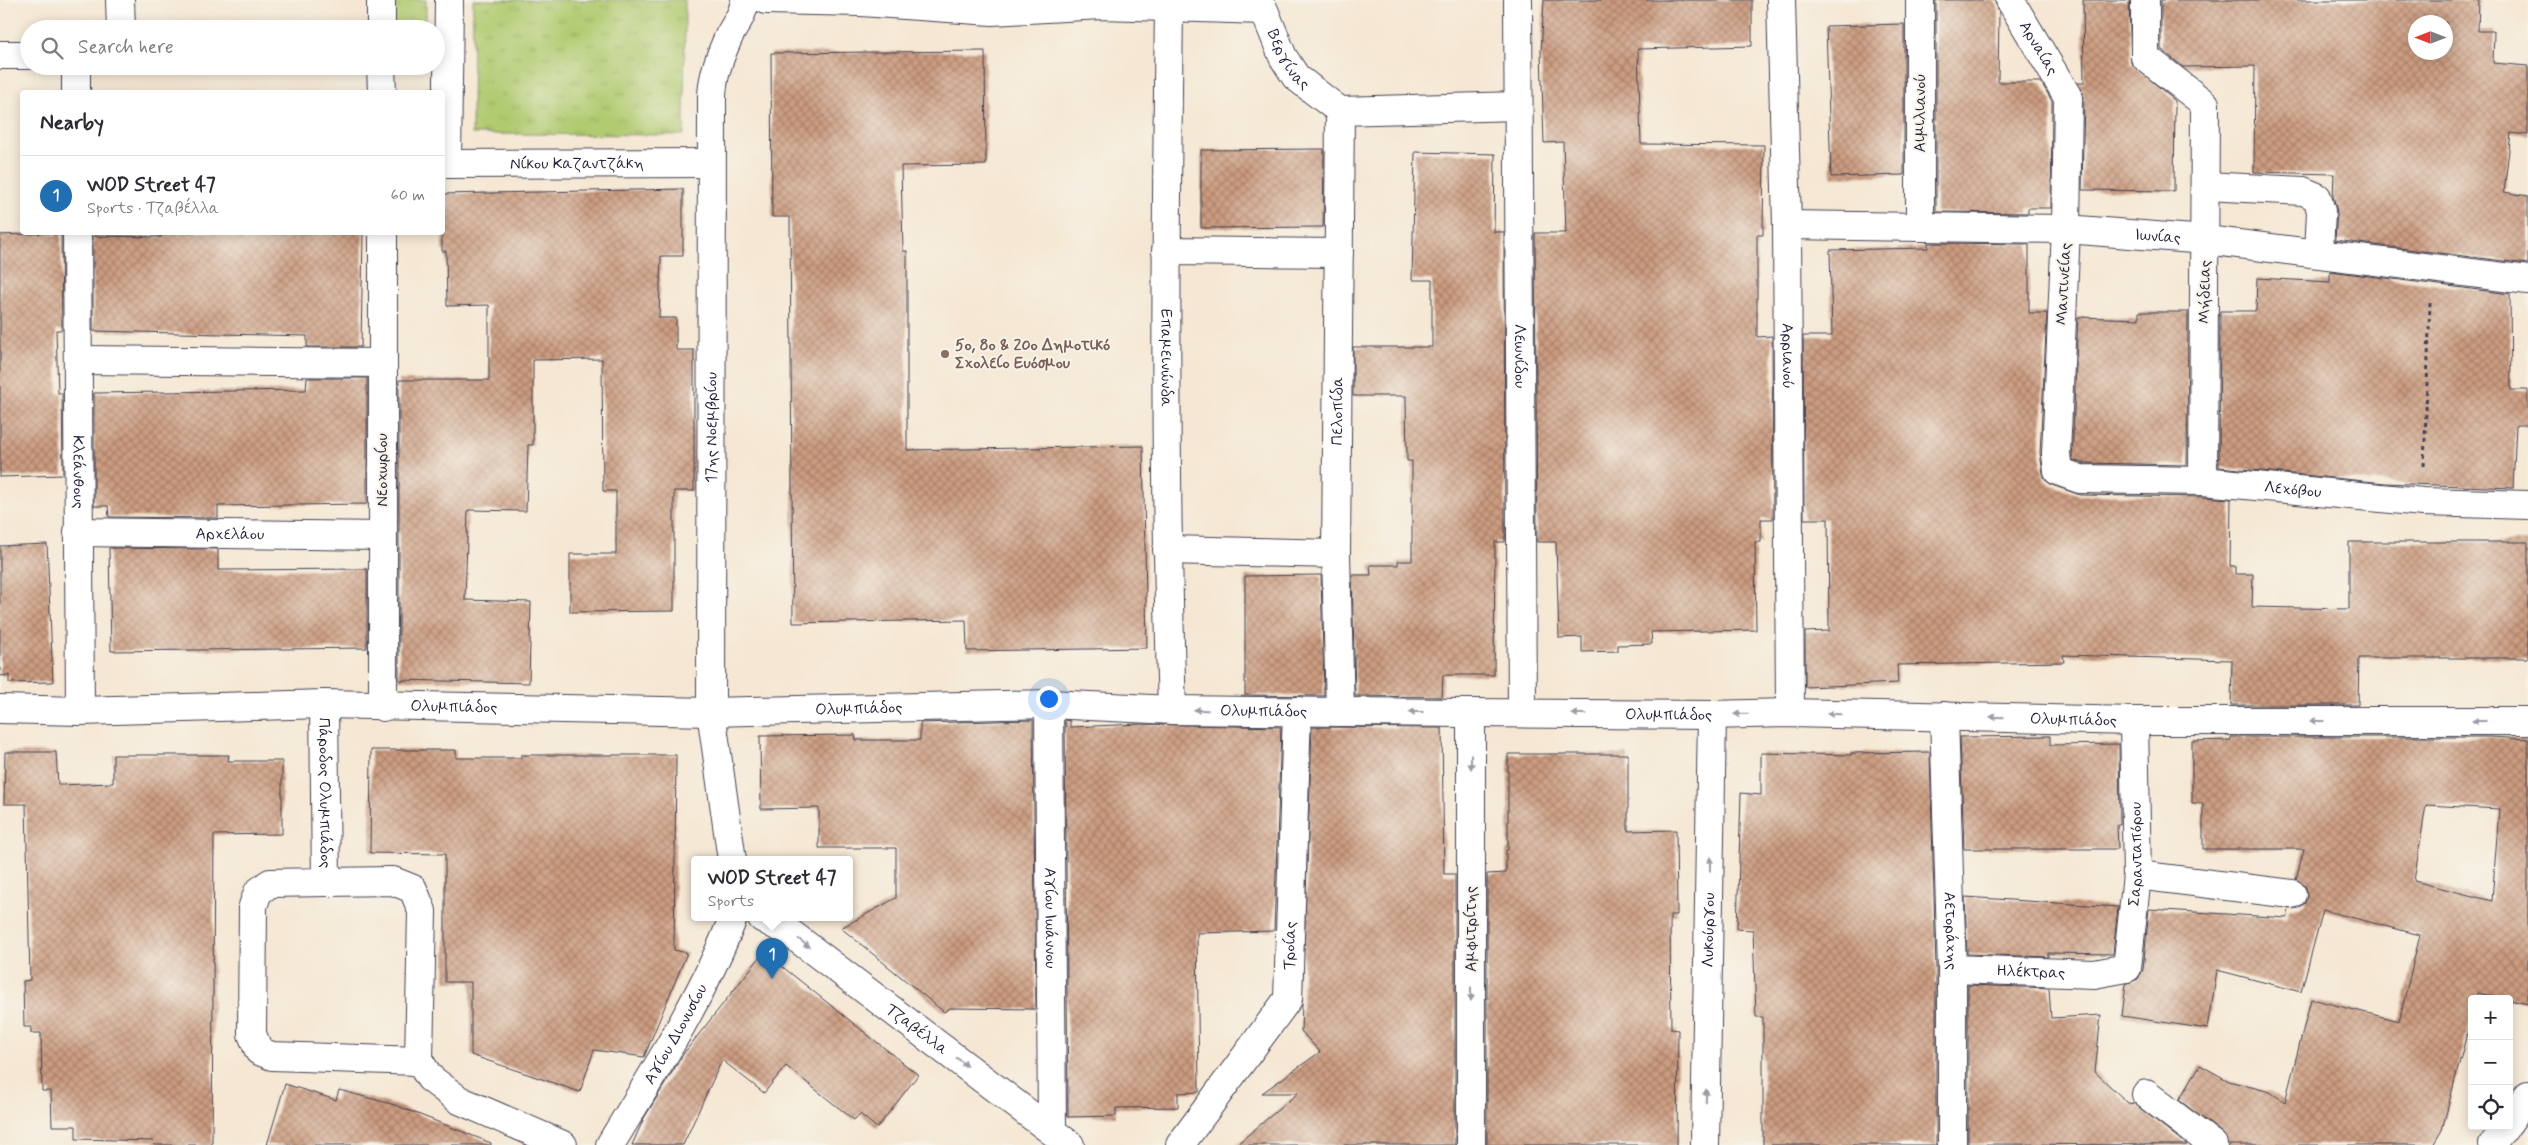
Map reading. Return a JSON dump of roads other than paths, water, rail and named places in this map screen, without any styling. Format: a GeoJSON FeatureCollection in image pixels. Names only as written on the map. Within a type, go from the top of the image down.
{"type":"FeatureCollection","features":[{"type":"Feature","properties":{"kind":"street"},"geometry":{"type":"LineString","coordinates":[[120,0],[120,20]]}},
{"type":"Feature","properties":{"kind":"street"},"geometry":{"type":"LineString","coordinates":[[381,0],[381,20]]}},
{"type":"Feature","properties":{"kind":"street"},"geometry":{"type":"LineString","coordinates":[[445,164],[448,0]]}},
{"type":"Feature","properties":{"kind":"street","name":"17ης Νοεμβρίου"},"geometry":{"type":"LineString","coordinates":[[731,856],[711,712],[712,90],[715,69],[730,34],[743,12],[745,0]]}},
{"type":"Feature","properties":{"kind":"street","name":"Βεργίνας"},"geometry":{"type":"LineString","coordinates":[[766,0],[861,1],[992,11],[1065,4],[1169,7],[1264,5],[1284,57],[1296,77],[1340,111]]}},
{"type":"Feature","properties":{"kind":"street","name":"Λεωνίδου"},"geometry":{"type":"LineString","coordinates":[[1518,0],[1522,713]]}},
{"type":"Feature","properties":{"kind":"street","name":"Αρριανού"},"geometry":{"type":"LineString","coordinates":[[1781,0],[1787,225],[1790,713]]}},
{"type":"Feature","properties":{"kind":"street","name":"Αιμιλιανού"},"geometry":{"type":"LineString","coordinates":[[1920,0],[1920,226]]}},
{"type":"Feature","properties":{"kind":"street","name":"Αρναίας"},"geometry":{"type":"LineString","coordinates":[[2010,0],[2068,97]]}},
{"type":"Feature","properties":{"kind":"street","name":"Μήδειας"},"geometry":{"type":"LineString","coordinates":[[2145,0],[2145,57],[2205,104],[2206,240],[2203,481]]}},
{"type":"Feature","properties":{"kind":"street","name":"Επαμεινώνδα"},"geometry":{"type":"LineString","coordinates":[[1169,7],[1166,250],[1167,550],[1172,710]]}},
{"type":"Feature","properties":{"kind":"street"},"geometry":{"type":"LineString","coordinates":[[0,55],[20,55]]}},
{"type":"Feature","properties":{"kind":"street"},"geometry":{"type":"LineString","coordinates":[[76,75],[76,90]]}},
{"type":"Feature","properties":{"kind":"street"},"geometry":{"type":"LineString","coordinates":[[382,75],[382,90]]}},
{"type":"Feature","properties":{"kind":"street","name":"Μαντινείας"},"geometry":{"type":"LineString","coordinates":[[2058,471],[2056,454],[2066,229],[2068,97]]}},
{"type":"Feature","properties":{"kind":"street"},"geometry":{"type":"LineString","coordinates":[[1340,111],[1518,106]]}},
{"type":"Feature","properties":{"kind":"street","name":"Πελοπίδα"},"geometry":{"type":"LineString","coordinates":[[1340,111],[1336,554],[1340,712]]}},
{"type":"Feature","properties":{"kind":"street","name":"Νίκου Καζαντζάκη"},"geometry":{"type":"LineString","coordinates":[[445,164],[711,163]]}},
{"type":"Feature","properties":{"kind":"street"},"geometry":{"type":"LineString","coordinates":[[2206,186],[2303,191],[2316,198],[2321,212],[2318,253]]}},
{"type":"Feature","properties":{"kind":"street","name":"Ιωνίας"},"geometry":{"type":"LineString","coordinates":[[1787,225],[2066,229],[2206,240],[2528,280]]}},
{"type":"Feature","properties":{"kind":"street","name":"Κλεάνθους"},"geometry":{"type":"LineString","coordinates":[[77,235],[80,711]]}},
{"type":"Feature","properties":{"kind":"street","name":"Νεοχωρίου"},"geometry":{"type":"LineString","coordinates":[[383,235],[383,707]]}},
{"type":"Feature","properties":{"kind":"street"},"geometry":{"type":"LineString","coordinates":[[1166,250],[1339,253]]}},
{"type":"Feature","properties":{"kind":"street"},"geometry":{"type":"LineString","coordinates":[[78,360],[382,363]]}},
{"type":"Feature","properties":{"kind":"street","name":"Λεχόβου"},"geometry":{"type":"LineString","coordinates":[[2058,471],[2080,478],[2203,481],[2423,502],[2528,505]]}},
{"type":"Feature","properties":{"kind":"street","name":"Αρχελάου"},"geometry":{"type":"LineString","coordinates":[[78,532],[382,536]]}},
{"type":"Feature","properties":{"kind":"street"},"geometry":{"type":"LineString","coordinates":[[1167,550],[1336,554]]}},
{"type":"Feature","properties":{"kind":"street","name":"Ολυμπιάδος"},"geometry":{"type":"LineString","coordinates":[[0,709],[80,711],[324,704],[383,707],[711,712],[1049,704],[1172,710],[1340,712],[1712,715],[1790,713],[2134,721],[2528,721]]}},
{"type":"Feature","properties":{"kind":"street","name":"Πάροδος Ολυμπιάδος"},"geometry":{"type":"LineString","coordinates":[[324,704],[326,882]]}},
{"type":"Feature","properties":{"kind":"street","name":"Αγίου Ιωάννου"},"geometry":{"type":"LineString","coordinates":[[1049,704],[1061,1138]]}},
{"type":"Feature","properties":{"kind":"street","name":"Τροίας"},"geometry":{"type":"LineString","coordinates":[[1180,1145],[1288,999],[1297,711]]}},
{"type":"Feature","properties":{"kind":"street","name":"Αμφιτρίτης"},"geometry":{"type":"LineString","coordinates":[[1471,713],[1471,1145]]}},
{"type":"Feature","properties":{"kind":"street","name":"Λυκούργου"},"geometry":{"type":"LineString","coordinates":[[1705,1145],[1712,715]]}},
{"type":"Feature","properties":{"kind":"street","name":"Αετοράχης"},"geometry":{"type":"LineString","coordinates":[[1944,716],[1952,969],[1952,1145]]}},
{"type":"Feature","properties":{"kind":"street","name":"Σαρανταπόρου"},"geometry":{"type":"LineString","coordinates":[[2110,973],[2127,968],[2137,875],[2134,721]]}},
{"type":"Feature","properties":{"kind":"street"},"geometry":{"type":"LineString","coordinates":[[2137,875],[2292,894]]}},
{"type":"Feature","properties":{"kind":"street","name":"Πάροδος Ολυμπιάδος"},"geometry":{"type":"LineString","coordinates":[[326,882],[393,882],[413,889],[422,911],[419,1061],[272,1056],[259,1051],[252,1034],[253,906],[258,892],[270,883],[326,882]]}},
{"type":"Feature","properties":{"kind":"street","name":"Αγίου Διονυσίου"},"geometry":{"type":"LineString","coordinates":[[610,1145],[671,1044],[722,945],[732,921]]}},
{"type":"Feature","properties":{"kind":"street","name":"Τζαβέλλα"},"geometry":{"type":"LineString","coordinates":[[768,921],[790,933],[1061,1138]]}},
{"type":"Feature","properties":{"kind":"street","name":"Ηλέκτρας"},"geometry":{"type":"LineString","coordinates":[[1952,969],[2110,973]]}},
{"type":"Feature","properties":{"kind":"street"},"geometry":{"type":"LineString","coordinates":[[419,1061],[430,1078],[459,1100],[563,1145]]}},
{"type":"Feature","properties":{"kind":"street"},"geometry":{"type":"LineString","coordinates":[[2146,1094],[2213,1145]]}},
{"type":"Feature","properties":{"kind":"street"},"geometry":{"type":"LineString","coordinates":[[2513,1116],[2528,1095]]}},
{"type":"Feature","properties":{"kind":"street"},"geometry":{"type":"LineString","coordinates":[[2493,1145],[2503,1130]]}},
{"type":"Feature","properties":{"kind":"place","name":"5ο, 8ο & 20ο Δημοτικό Σχολείο Ευόσμου"},"geometry":{"type":"Point","coordinates":[945,354]}},
{"type":"Feature","properties":{"kind":"place","name":"WOD Street 47"},"geometry":{"type":"Point","coordinates":[772,979]}}]}
